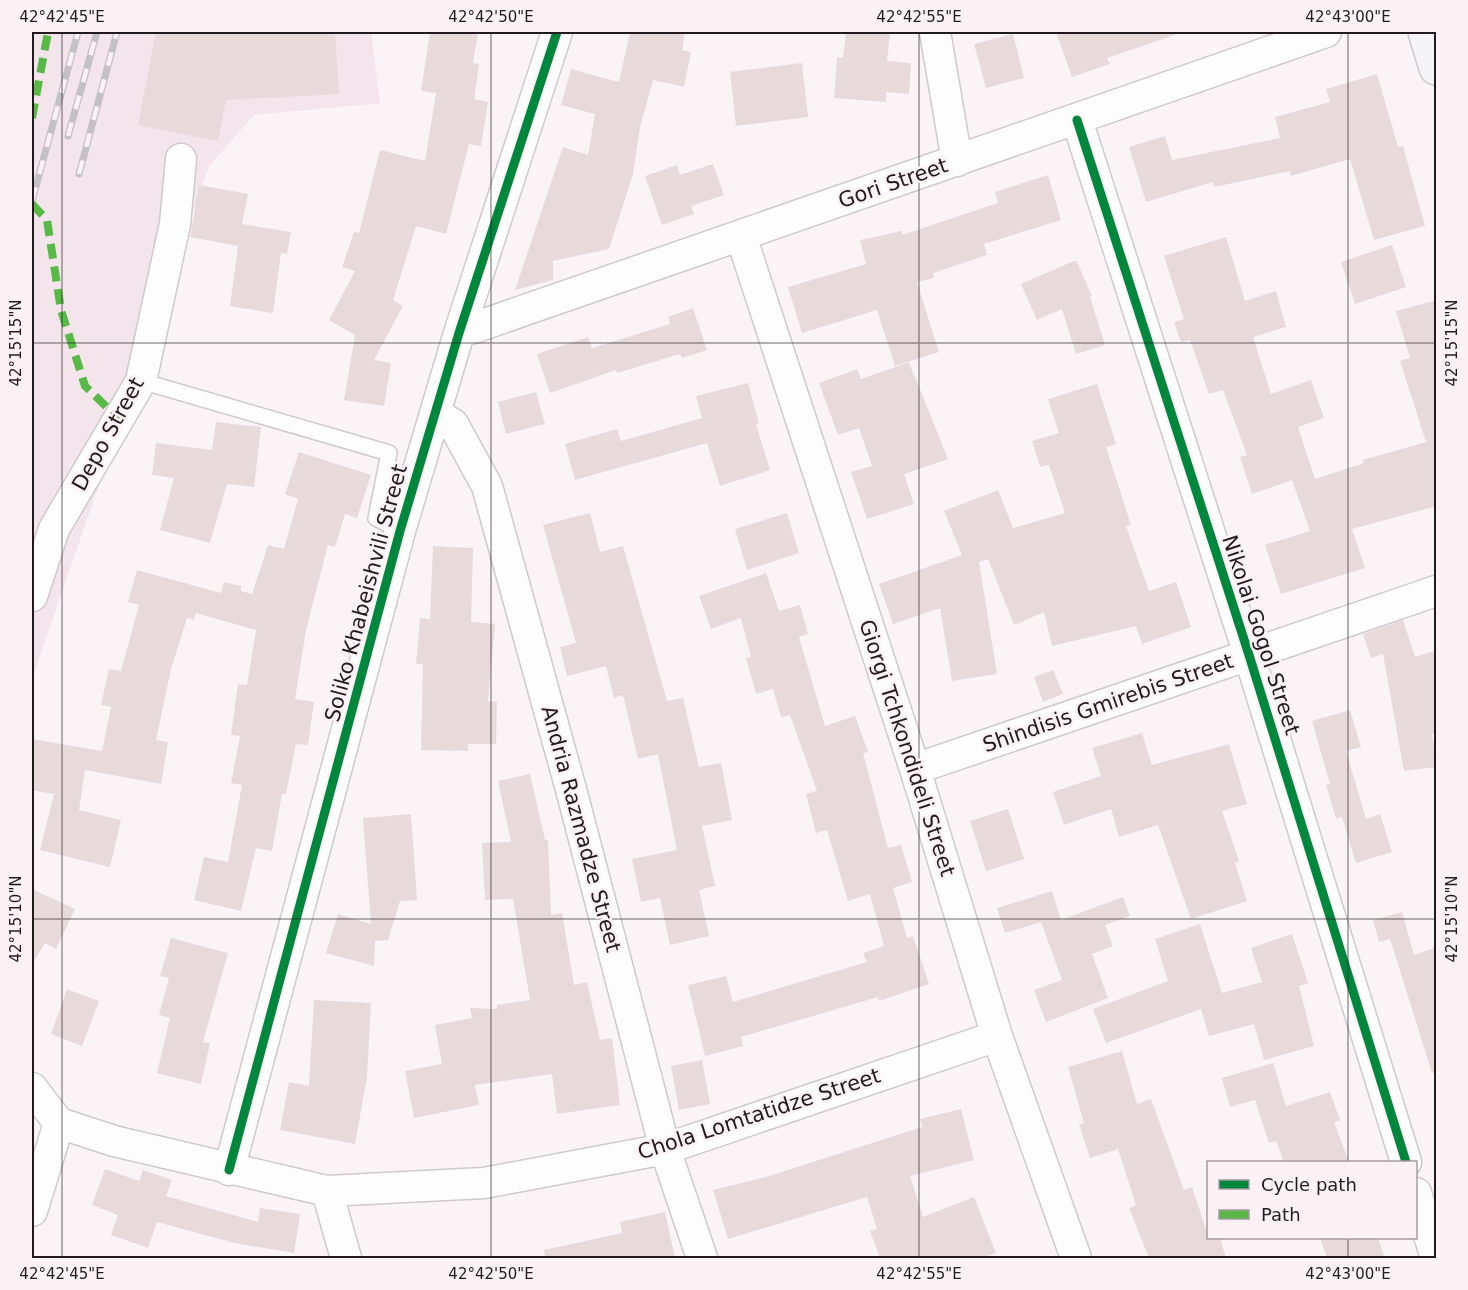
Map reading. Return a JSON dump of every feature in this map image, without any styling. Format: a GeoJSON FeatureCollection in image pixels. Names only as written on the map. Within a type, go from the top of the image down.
{"type":"FeatureCollection","features":[{"type":"Feature","properties":{"kind":"street","name":"Soliko Khabeishvili Street"},"geometry":{"type":"LineString","coordinates":[[229,1170],[400,531],[459,333],[557,32]]}},
{"type":"Feature","properties":{"kind":"street"},"geometry":{"type":"LineString","coordinates":[[936,32],[957,160]]}},
{"type":"Feature","properties":{"kind":"street","name":"Gori Street"},"geometry":{"type":"LineString","coordinates":[[459,333],[1326,32]]}},
{"type":"Feature","properties":{"kind":"street"},"geometry":{"type":"LineString","coordinates":[[1425,32],[1437,68]]}},
{"type":"Feature","properties":{"kind":"street","name":"Nikolai Gogol Street"},"geometry":{"type":"LineString","coordinates":[[1077,120],[1249,655],[1406,1161]]}},
{"type":"Feature","properties":{"kind":"street","name":"Depo Street"},"geometry":{"type":"LineString","coordinates":[[32,596],[54,529],[141,381],[175,224],[182,159]]}},
{"type":"Feature","properties":{"kind":"street","name":"Giorgi Tchkondideli Street"},"geometry":{"type":"LineString","coordinates":[[741,236],[915,769],[997,1036],[1076,1258]]}},
{"type":"Feature","properties":{"kind":"street","name":"Andria Razmadze Street"},"geometry":{"type":"LineString","coordinates":[[436,414],[453,424],[487,486],[572,793],[665,1149],[702,1258]]}},
{"type":"Feature","properties":{"kind":"street","name":"Shindisis Gmirebis Street"},"geometry":{"type":"LineString","coordinates":[[915,769],[1437,591]]}},
{"type":"Feature","properties":{"kind":"street","name":"Chola Lomtatidze Street"},"geometry":{"type":"LineString","coordinates":[[59,1123],[114,1142],[327,1191],[483,1183],[665,1149],[997,1036]]}},
{"type":"Feature","properties":{"kind":"street"},"geometry":{"type":"LineString","coordinates":[[32,1088],[59,1123],[32,1211]]}},
{"type":"Feature","properties":{"kind":"street"},"geometry":{"type":"LineString","coordinates":[[327,1191],[345,1258]]}},
{"type":"Feature","properties":{"kind":"street"},"geometry":{"type":"LineString","coordinates":[[1417,1196],[1436,1258]]}},
{"type":"Feature","properties":{"kind":"lane"},"geometry":{"type":"LineString","coordinates":[[141,381],[389,453],[376,518],[400,531]]}},
{"type":"Feature","properties":{"kind":"shaded area"},"geometry":{"type":"Polygon","coordinates":[[[32,32],[371,32],[380,103],[254,115],[209,166],[32,679],[32,32]]]}},
{"type":"Feature","properties":{"kind":"building"},"geometry":{"type":"Polygon","coordinates":[[[156,32],[335,32],[339,94],[226,100],[218,141],[138,125],[156,32]]]}},
{"type":"Feature","properties":{"kind":"building"},"geometry":{"type":"Polygon","coordinates":[[[430,32],[478,32],[473,63],[479,64],[474,99],[488,102],[481,146],[469,144],[446,234],[416,226],[393,300],[403,306],[374,360],[391,363],[384,406],[344,400],[355,335],[329,320],[355,271],[342,267],[354,232],[359,233],[380,150],[425,161],[436,93],[421,91],[430,32]]]}},
{"type":"Feature","properties":{"kind":"building"},"geometry":{"type":"Polygon","coordinates":[[[630,32],[685,32],[682,50],[691,52],[684,87],[653,80],[640,127],[633,174],[609,249],[553,261],[553,280],[515,290],[563,147],[588,155],[595,114],[561,105],[571,69],[619,82],[630,32]]]}},
{"type":"Feature","properties":{"kind":"building"},"geometry":{"type":"Polygon","coordinates":[[[846,32],[890,32],[887,61],[911,63],[909,94],[886,92],[886,102],[834,98],[837,58],[843,58],[846,32]]]}},
{"type":"Feature","properties":{"kind":"building"},"geometry":{"type":"Polygon","coordinates":[[[1056,32],[1174,32],[1175,35],[1107,58],[1110,64],[1072,77],[1056,32]]]}},
{"type":"Feature","properties":{"kind":"building"},"geometry":{"type":"Polygon","coordinates":[[[1013,34],[1024,78],[986,88],[974,44],[1013,34]]]}},
{"type":"Feature","properties":{"kind":"building"},"geometry":{"type":"Polygon","coordinates":[[[802,63],[808,117],[736,126],[730,72],[802,63]]]}},
{"type":"Feature","properties":{"kind":"building"},"geometry":{"type":"Polygon","coordinates":[[[1377,74],[1398,147],[1403,146],[1425,226],[1374,240],[1350,159],[1291,176],[1290,171],[1214,187],[1213,182],[1146,202],[1129,147],[1165,136],[1172,160],[1280,138],[1275,117],[1330,102],[1326,89],[1377,74]]]}},
{"type":"Feature","properties":{"kind":"building"},"geometry":{"type":"Polygon","coordinates":[[[713,164],[724,195],[691,206],[694,214],[662,225],[645,176],[677,165],[680,175],[713,164]]]}},
{"type":"Feature","properties":{"kind":"building"},"geometry":{"type":"Polygon","coordinates":[[[1048,175],[1061,220],[984,244],[987,255],[933,273],[934,278],[917,282],[939,352],[895,366],[877,310],[802,333],[788,287],[866,264],[860,240],[902,231],[902,235],[998,203],[995,192],[1048,175]]]}},
{"type":"Feature","properties":{"kind":"building"},"geometry":{"type":"Polygon","coordinates":[[[199,185],[248,194],[242,224],[291,232],[287,254],[281,253],[273,313],[230,306],[238,246],[190,237],[199,185]]]}},
{"type":"Feature","properties":{"kind":"building"},"geometry":{"type":"Polygon","coordinates":[[[1226,237],[1245,301],[1276,291],[1286,327],[1253,337],[1271,394],[1311,380],[1324,418],[1298,427],[1315,479],[1364,463],[1363,460],[1426,442],[1400,361],[1410,358],[1396,311],[1437,300],[1437,506],[1352,529],[1365,568],[1281,594],[1265,545],[1310,531],[1292,480],[1252,494],[1240,457],[1247,455],[1223,390],[1209,394],[1190,340],[1181,342],[1174,322],[1184,319],[1164,256],[1226,237]]]}},
{"type":"Feature","properties":{"kind":"building"},"geometry":{"type":"Polygon","coordinates":[[[1392,245],[1406,287],[1355,304],[1341,262],[1392,245]]]}},
{"type":"Feature","properties":{"kind":"building"},"geometry":{"type":"Polygon","coordinates":[[[1076,260],[1092,296],[1090,297],[1105,345],[1076,354],[1062,309],[1037,320],[1021,284],[1076,260]]]}},
{"type":"Feature","properties":{"kind":"building"},"geometry":{"type":"Polygon","coordinates":[[[693,308],[707,350],[682,358],[680,354],[617,373],[616,370],[550,393],[537,354],[588,337],[592,348],[670,324],[668,317],[693,308]]]}},
{"type":"Feature","properties":{"kind":"building"},"geometry":{"type":"Polygon","coordinates":[[[909,362],[948,459],[904,474],[914,504],[867,519],[851,472],[872,466],[859,428],[838,435],[819,383],[857,369],[861,379],[909,362]]]}},
{"type":"Feature","properties":{"kind":"building"},"geometry":{"type":"Polygon","coordinates":[[[748,383],[759,423],[756,424],[770,470],[720,486],[707,443],[575,480],[565,444],[617,429],[621,441],[702,418],[696,396],[748,383]]]}},
{"type":"Feature","properties":{"kind":"building"},"geometry":{"type":"Polygon","coordinates":[[[1097,384],[1116,444],[1106,447],[1131,525],[1126,526],[1149,591],[1176,582],[1191,627],[1142,644],[1136,626],[1052,646],[1044,612],[1014,625],[988,559],[979,562],[997,674],[952,681],[940,608],[893,624],[879,584],[962,555],[944,511],[998,490],[1013,528],[1065,513],[1049,465],[1040,467],[1032,441],[1059,433],[1048,399],[1097,384]]]}},
{"type":"Feature","properties":{"kind":"building"},"geometry":{"type":"Polygon","coordinates":[[[536,392],[545,424],[506,434],[498,402],[536,392]]]}},
{"type":"Feature","properties":{"kind":"building"},"geometry":{"type":"Polygon","coordinates":[[[216,422],[261,427],[254,487],[227,484],[210,543],[160,530],[174,478],[152,475],[156,443],[212,450],[216,422]]]}},
{"type":"Feature","properties":{"kind":"building"},"geometry":{"type":"Polygon","coordinates":[[[299,452],[371,475],[357,518],[345,514],[335,547],[328,545],[306,630],[295,699],[314,702],[308,745],[296,744],[286,794],[282,794],[272,851],[256,848],[241,911],[194,900],[204,857],[228,862],[242,785],[231,783],[240,736],[231,735],[238,684],[247,685],[256,630],[196,613],[194,620],[187,618],[171,669],[156,740],[168,742],[161,784],[85,770],[79,810],[121,820],[110,867],[40,850],[54,794],[32,790],[32,739],[102,751],[111,707],[101,705],[109,669],[121,671],[139,605],[128,602],[137,570],[221,593],[224,582],[241,586],[241,591],[252,594],[268,545],[284,549],[298,499],[285,494],[299,452]]]}},
{"type":"Feature","properties":{"kind":"building"},"geometry":{"type":"Polygon","coordinates":[[[590,513],[600,552],[623,546],[667,701],[683,698],[699,767],[721,763],[732,820],[702,826],[715,886],[699,890],[709,936],[670,945],[660,898],[641,902],[632,859],[677,850],[658,754],[638,759],[623,695],[614,698],[606,666],[567,676],[560,647],[576,643],[543,525],[590,513]]]}},
{"type":"Feature","properties":{"kind":"building"},"geometry":{"type":"Polygon","coordinates":[[[787,513],[799,553],[747,570],[735,529],[787,513]]]}},
{"type":"Feature","properties":{"kind":"building"},"geometry":{"type":"Polygon","coordinates":[[[433,546],[473,548],[471,622],[495,624],[488,701],[497,702],[496,744],[468,744],[468,751],[421,750],[423,664],[416,664],[420,618],[430,619],[433,546]]]}},
{"type":"Feature","properties":{"kind":"building"},"geometry":{"type":"Polygon","coordinates":[[[766,573],[779,611],[800,605],[808,634],[799,637],[825,726],[855,716],[868,752],[863,753],[888,848],[901,845],[912,882],[893,888],[907,938],[913,936],[929,984],[879,1001],[878,997],[741,1037],[743,1046],[705,1056],[688,985],[726,976],[733,1002],[867,962],[863,953],[884,946],[870,894],[848,901],[827,830],[816,833],[806,794],[817,791],[790,715],[781,717],[773,689],[756,694],[746,658],[751,657],[741,618],[711,629],[699,596],[766,573]]]}},
{"type":"Feature","properties":{"kind":"building"},"geometry":{"type":"Polygon","coordinates":[[[1403,620],[1415,657],[1437,650],[1437,733],[1432,734],[1437,767],[1404,771],[1383,654],[1371,658],[1363,634],[1403,620]]]}},
{"type":"Feature","properties":{"kind":"building"},"geometry":{"type":"Polygon","coordinates":[[[1053,670],[1063,694],[1043,702],[1034,677],[1053,670]]]}},
{"type":"Feature","properties":{"kind":"building"},"geometry":{"type":"Polygon","coordinates":[[[1350,710],[1361,747],[1346,751],[1366,819],[1380,814],[1392,852],[1356,863],[1342,817],[1336,819],[1326,785],[1330,784],[1312,721],[1350,710]]]}},
{"type":"Feature","properties":{"kind":"building"},"geometry":{"type":"Polygon","coordinates":[[[1142,733],[1152,765],[1229,744],[1247,804],[1222,811],[1239,861],[1235,863],[1247,901],[1191,919],[1158,825],[1119,837],[1111,809],[1064,825],[1053,792],[1101,776],[1092,748],[1142,733]]]}},
{"type":"Feature","properties":{"kind":"building"},"geometry":{"type":"Polygon","coordinates":[[[530,774],[545,840],[548,840],[551,915],[562,913],[574,985],[587,982],[600,1040],[612,1038],[620,1105],[557,1114],[552,1074],[475,1085],[479,1105],[414,1118],[405,1071],[442,1064],[435,1025],[472,1018],[470,1008],[497,1009],[497,1005],[530,1000],[513,899],[485,900],[482,843],[511,842],[498,781],[530,774]]]}},
{"type":"Feature","properties":{"kind":"building"},"geometry":{"type":"Polygon","coordinates":[[[1008,809],[1024,859],[986,871],[970,821],[1008,809]]]}},
{"type":"Feature","properties":{"kind":"building"},"geometry":{"type":"Polygon","coordinates":[[[411,814],[417,900],[400,901],[388,940],[375,941],[374,966],[326,953],[338,914],[371,924],[363,818],[411,814]]]}},
{"type":"Feature","properties":{"kind":"building"},"geometry":{"type":"Polygon","coordinates":[[[32,889],[75,909],[56,949],[45,943],[32,964],[32,889]]]}},
{"type":"Feature","properties":{"kind":"building"},"geometry":{"type":"Polygon","coordinates":[[[1052,891],[1061,920],[1123,897],[1130,916],[1105,925],[1113,946],[1092,954],[1108,998],[1046,1022],[1034,990],[1062,980],[1041,922],[1005,933],[997,908],[1052,891]]]}},
{"type":"Feature","properties":{"kind":"building"},"geometry":{"type":"Polygon","coordinates":[[[1402,912],[1414,955],[1437,947],[1437,1072],[1432,1073],[1390,939],[1379,942],[1373,920],[1402,912]]]}},
{"type":"Feature","properties":{"kind":"building"},"geometry":{"type":"Polygon","coordinates":[[[1200,924],[1222,993],[1262,982],[1251,948],[1292,934],[1308,983],[1299,986],[1314,1046],[1264,1060],[1254,1024],[1209,1036],[1201,1009],[1106,1043],[1093,1009],[1168,981],[1155,939],[1200,924]]]}},
{"type":"Feature","properties":{"kind":"building"},"geometry":{"type":"Polygon","coordinates":[[[171,938],[228,953],[203,1042],[210,1043],[201,1084],[157,1073],[170,1018],[159,1015],[169,978],[160,976],[171,938]]]}},
{"type":"Feature","properties":{"kind":"building"},"geometry":{"type":"Polygon","coordinates":[[[67,989],[99,1001],[82,1046],[51,1034],[67,989]]]}},
{"type":"Feature","properties":{"kind":"building"},"geometry":{"type":"Polygon","coordinates":[[[314,1000],[371,1003],[367,1077],[355,1144],[280,1130],[289,1082],[309,1086],[314,1000]]]}},
{"type":"Feature","properties":{"kind":"building"},"geometry":{"type":"Polygon","coordinates":[[[1122,1051],[1137,1104],[1151,1099],[1184,1190],[1192,1187],[1207,1232],[1207,1239],[1220,1239],[1226,1258],[1149,1258],[1129,1208],[1136,1205],[1118,1149],[1090,1158],[1079,1124],[1084,1123],[1068,1067],[1122,1051]]]}},
{"type":"Feature","properties":{"kind":"building"},"geometry":{"type":"Polygon","coordinates":[[[702,1060],[710,1104],[679,1110],[671,1066],[702,1060]]]}},
{"type":"Feature","properties":{"kind":"building"},"geometry":{"type":"Polygon","coordinates":[[[1273,1063],[1286,1106],[1330,1092],[1340,1120],[1334,1122],[1349,1161],[1284,1161],[1276,1141],[1269,1143],[1255,1100],[1230,1107],[1222,1078],[1273,1063]]]}},
{"type":"Feature","properties":{"kind":"building"},"geometry":{"type":"Polygon","coordinates":[[[961,1109],[974,1160],[910,1176],[923,1217],[974,1197],[996,1253],[982,1258],[880,1258],[870,1231],[877,1229],[867,1197],[728,1239],[713,1190],[766,1177],[922,1127],[920,1119],[961,1109]]]}},
{"type":"Feature","properties":{"kind":"building"},"geometry":{"type":"Polygon","coordinates":[[[105,1169],[139,1181],[143,1170],[172,1180],[166,1196],[258,1222],[260,1208],[300,1214],[294,1253],[234,1243],[157,1222],[148,1248],[111,1235],[118,1215],[92,1205],[105,1169]]]}},
{"type":"Feature","properties":{"kind":"building"},"geometry":{"type":"Polygon","coordinates":[[[665,1212],[675,1258],[545,1258],[544,1250],[622,1233],[620,1222],[665,1212]]]}},
{"type":"Feature","properties":{"kind":"building"},"geometry":{"type":"Polygon","coordinates":[[[1320,1239],[1378,1239],[1385,1258],[1327,1258],[1320,1239]]]}},
{"type":"Feature","properties":{"kind":"railway"},"geometry":{"type":"LineString","coordinates":[[32,201],[78,32]]}},
{"type":"Feature","properties":{"kind":"railway"},"geometry":{"type":"LineString","coordinates":[[68,136],[97,32]]}},
{"type":"Feature","properties":{"kind":"railway"},"geometry":{"type":"LineString","coordinates":[[79,174],[117,32]]}},
{"type":"Feature","properties":{"kind":"marked path"},"geometry":{"type":"LineString","coordinates":[[32,118],[48,32]]}},
{"type":"Feature","properties":{"kind":"marked path"},"geometry":{"type":"LineString","coordinates":[[32,204],[47,220],[61,310],[85,386],[119,419]]}},
{"type":"Feature","properties":{"kind":"cycle path"},"geometry":{"type":"LineString","coordinates":[[229,1170],[400,531],[459,333],[557,32]]}},
{"type":"Feature","properties":{"kind":"cycle path"},"geometry":{"type":"LineString","coordinates":[[1077,120],[1249,655],[1406,1161]]}}]}
